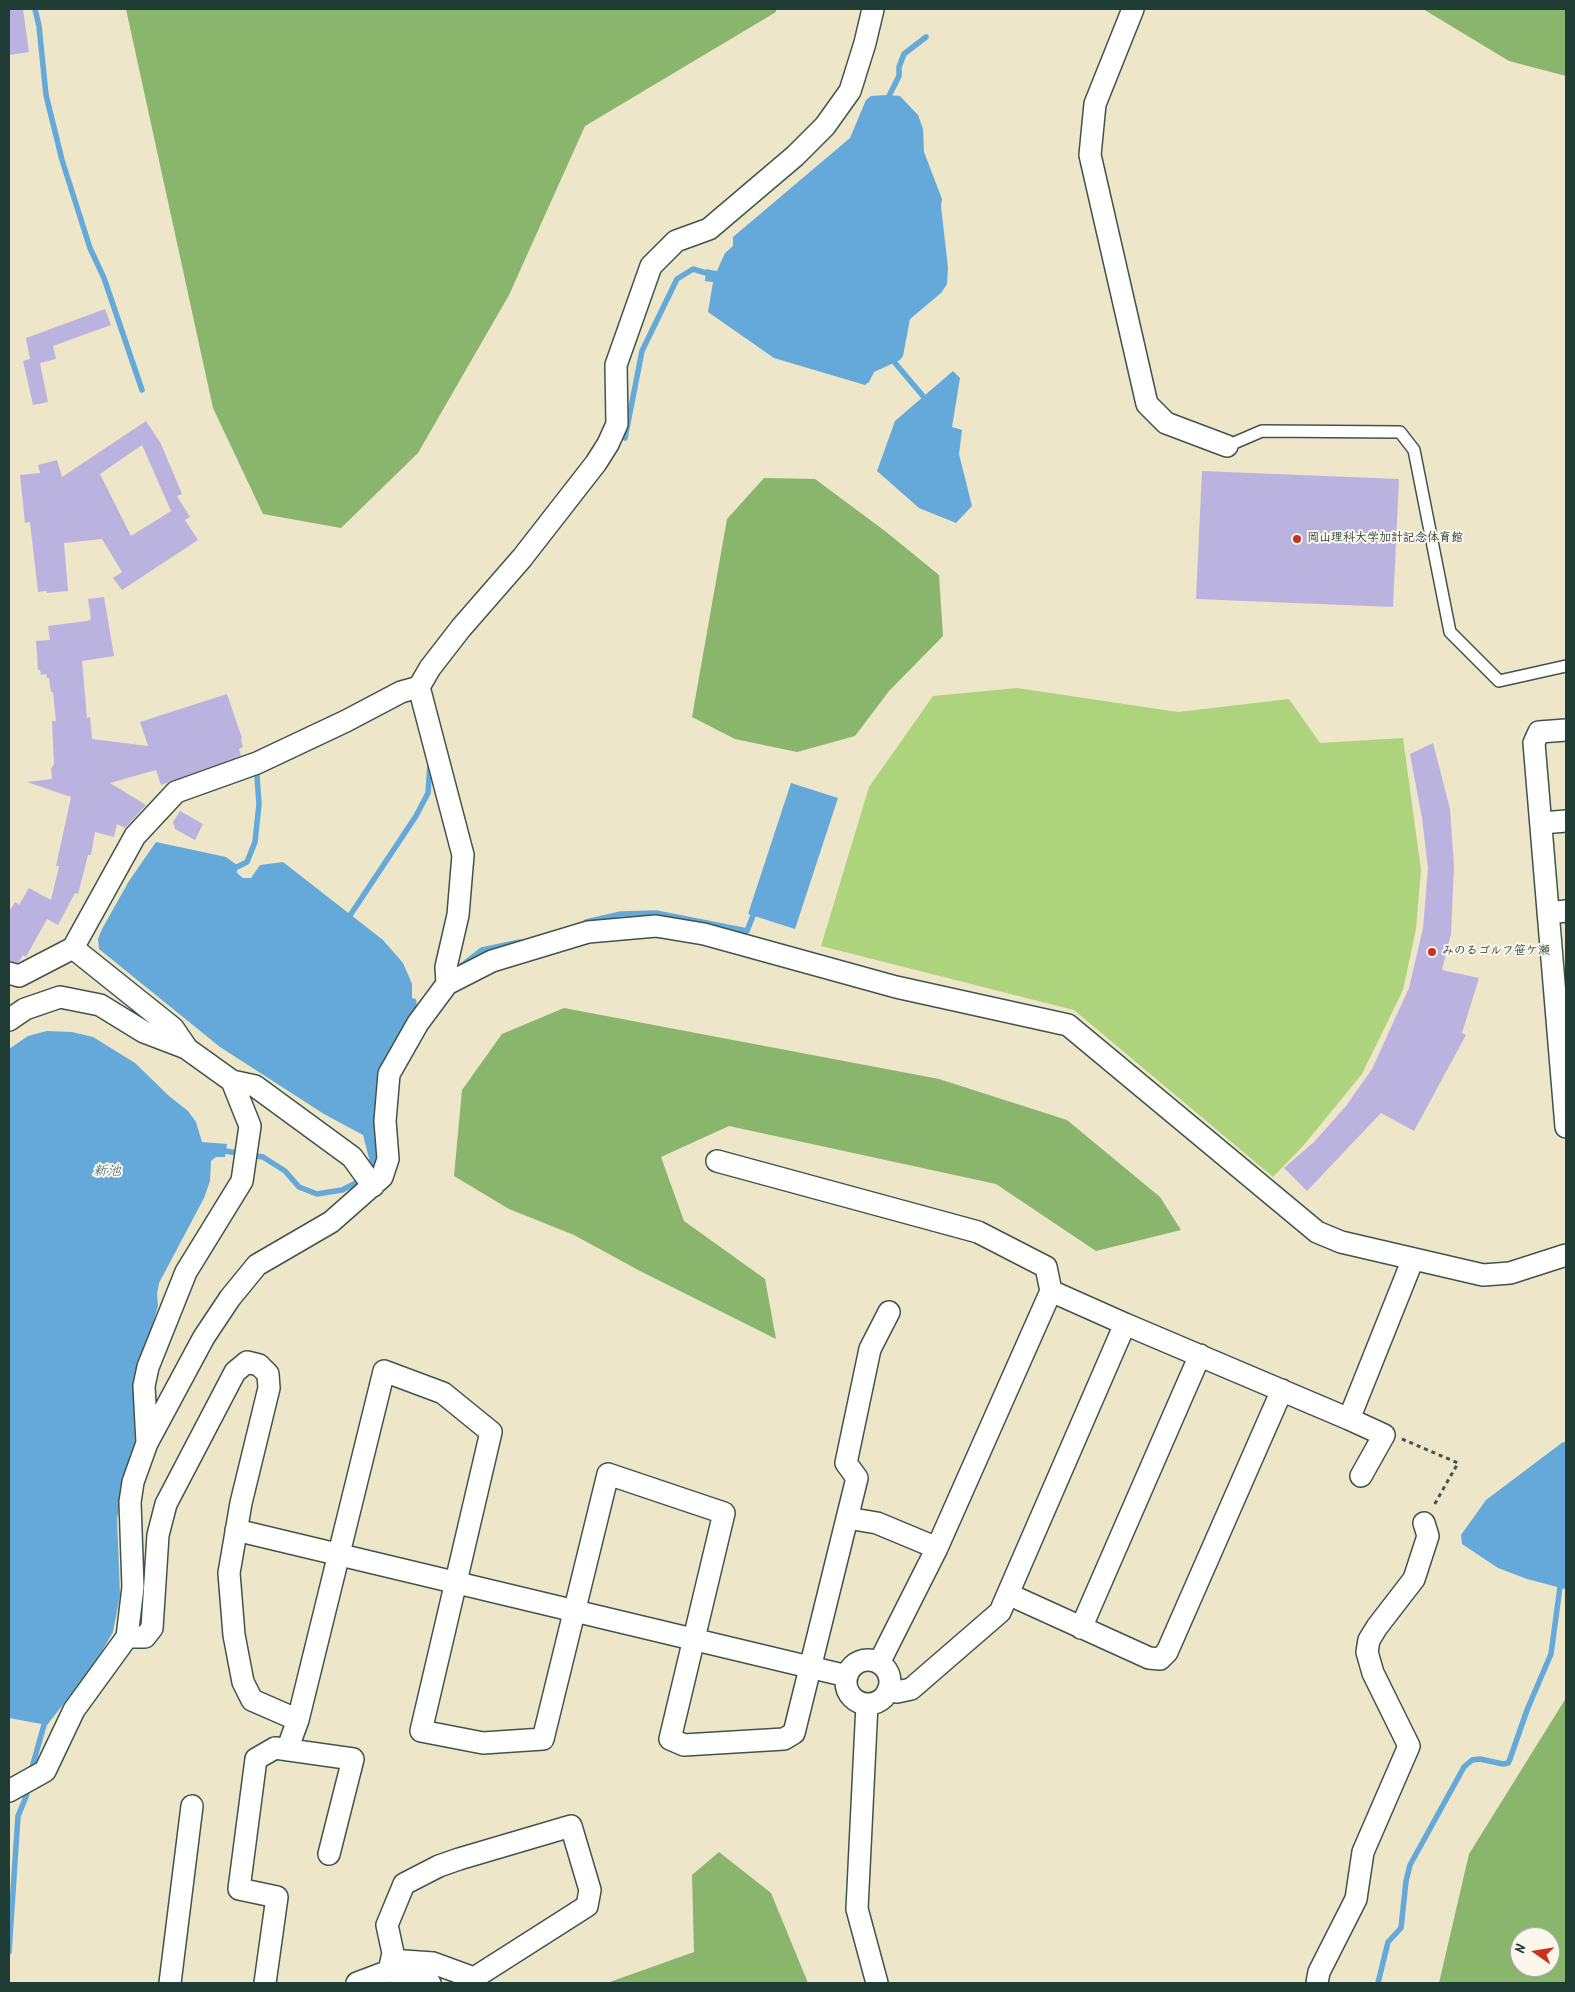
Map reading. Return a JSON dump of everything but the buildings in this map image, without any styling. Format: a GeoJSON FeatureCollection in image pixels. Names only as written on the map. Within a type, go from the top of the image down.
{"type":"FeatureCollection","features":[{"type":"Feature","properties":{"kind":"street"},"geometry":{"type":"LineString","coordinates":[[448,984],[446,967],[458,915],[463,856],[419,688],[435,661],[522,558],[596,463],[608,444],[617,424],[616,365],[651,266],[676,241],[709,229],[795,156],[825,126],[850,91],[873,9]]}},
{"type":"Feature","properties":{"kind":"street"},"geometry":{"type":"LineString","coordinates":[[1133,9],[1095,104],[1090,155],[1147,404],[1166,423],[1227,446]]}},
{"type":"Feature","properties":{"kind":"street"},"geometry":{"type":"LineString","coordinates":[[9,973],[20,976],[72,948],[135,836],[176,792],[257,763],[346,722],[401,692],[419,688]]}},
{"type":"Feature","properties":{"kind":"street"},"geometry":{"type":"LineString","coordinates":[[1566,730],[1539,732],[1534,743],[1542,823],[1557,912],[1566,1127]]}},
{"type":"Feature","properties":{"kind":"street"},"geometry":{"type":"LineString","coordinates":[[1542,823],[1566,821]]}},
{"type":"Feature","properties":{"kind":"street"},"geometry":{"type":"LineString","coordinates":[[23,1784],[44,1771],[74,1710],[127,1637],[133,1587],[130,1502],[133,1482],[147,1444],[204,1337],[230,1298],[257,1265],[331,1222],[368,1178],[382,1177],[388,1159],[385,1121],[389,1074],[418,1022],[448,984],[492,961],[588,932],[656,926],[704,934],[896,987],[1068,1025],[1317,1232],[1340,1242],[1483,1275],[1510,1273],[1566,1255]]}},
{"type":"Feature","properties":{"kind":"street"},"geometry":{"type":"LineString","coordinates":[[72,948],[173,1028],[186,1048]]}},
{"type":"Feature","properties":{"kind":"street"},"geometry":{"type":"LineString","coordinates":[[9,1020],[25,1009],[60,997],[100,1005],[144,1032],[186,1048],[232,1081],[255,1086],[352,1157],[368,1178]]}},
{"type":"Feature","properties":{"kind":"street"},"geometry":{"type":"LineString","coordinates":[[147,1444],[144,1386],[148,1367],[186,1272],[242,1181],[250,1126],[232,1081]]}},
{"type":"Feature","properties":{"kind":"street"},"geometry":{"type":"LineString","coordinates":[[717,1161],[978,1232],[1046,1266],[1051,1291],[937,1548],[879,1663]]}},
{"type":"Feature","properties":{"kind":"street"},"geometry":{"type":"LineString","coordinates":[[1349,1419],[1413,1259]]}},
{"type":"Feature","properties":{"kind":"street"},"geometry":{"type":"LineString","coordinates":[[1051,1291],[1384,1435],[1361,1476]]}},
{"type":"Feature","properties":{"kind":"street"},"geometry":{"type":"LineString","coordinates":[[288,1750],[298,1720],[384,1371],[444,1392],[491,1432],[421,1731],[483,1743],[544,1739],[608,1474],[724,1514],[692,1639],[670,1739],[684,1745],[784,1739],[794,1733],[856,1478],[846,1463],[870,1349],[889,1312]]}},
{"type":"Feature","properties":{"kind":"street"},"geometry":{"type":"LineString","coordinates":[[888,1690],[897,1692],[911,1689],[1000,1612],[1125,1324]]}},
{"type":"Feature","properties":{"kind":"street"},"geometry":{"type":"LineString","coordinates":[[1081,1628],[1200,1355]]}},
{"type":"Feature","properties":{"kind":"street"},"geometry":{"type":"LineString","coordinates":[[127,1637],[145,1637],[152,1628],[158,1535],[166,1504],[234,1372],[247,1362],[259,1365],[268,1374],[269,1388],[240,1503],[229,1574],[234,1635],[243,1682],[252,1700],[298,1720]]}},
{"type":"Feature","properties":{"kind":"street"},"geometry":{"type":"LineString","coordinates":[[1008,1594],[1149,1658],[1160,1659],[1168,1652],[1282,1390]]}},
{"type":"Feature","properties":{"kind":"street"},"geometry":{"type":"LineString","coordinates":[[847,1518],[878,1523],[937,1548]]}},
{"type":"Feature","properties":{"kind":"street"},"geometry":{"type":"LineString","coordinates":[[1317,1983],[1319,1972],[1356,1899],[1363,1852],[1409,1746],[1373,1674],[1367,1652],[1369,1640],[1377,1627],[1414,1579],[1428,1536],[1424,1523]]}},
{"type":"Feature","properties":{"kind":"street"},"geometry":{"type":"LineString","coordinates":[[236,1530],[847,1676]]}},
{"type":"Feature","properties":{"kind":"street"},"geometry":{"type":"LineString","coordinates":[[873,1661],[879,1663],[887,1672],[889,1678],[888,1690],[880,1700],[866,1704],[860,1703],[850,1695],[847,1676],[854,1665],[860,1662],[873,1661]]}},
{"type":"Feature","properties":{"kind":"street"},"geometry":{"type":"LineString","coordinates":[[866,1704],[857,1909],[877,1983]]}},
{"type":"Feature","properties":{"kind":"street"},"geometry":{"type":"LineString","coordinates":[[265,1983],[277,1897],[240,1889],[256,1759],[274,1748],[353,1759],[330,1854]]}},
{"type":"Feature","properties":{"kind":"street"},"geometry":{"type":"LineString","coordinates":[[170,1983],[192,1806]]}},
{"type":"Feature","properties":{"kind":"street"},"geometry":{"type":"LineString","coordinates":[[357,1983],[389,1971],[404,1961],[433,1963],[474,1978],[587,1906],[590,1890],[571,1826],[458,1859],[438,1866],[404,1884],[387,1924],[393,1953],[389,1971]]}},
{"type":"Feature","properties":{"kind":"street"},"geometry":{"type":"LineString","coordinates":[[389,1971],[420,1976],[430,1983]]}},
{"type":"Feature","properties":{"kind":"lane"},"geometry":{"type":"LineString","coordinates":[[1227,446],[1262,431],[1400,432],[1414,450],[1450,632],[1499,681],[1566,666]]}},
{"type":"Feature","properties":{"kind":"path"},"geometry":{"type":"LineString","coordinates":[[1384,1435],[1395,1436],[1458,1463],[1424,1523]]}},
{"type":"Feature","properties":{"kind":"green space"},"geometry":{"type":"Polygon","coordinates":[[[126,9],[776,9],[776,12],[585,126],[509,295],[418,453],[341,528],[263,514],[213,408],[126,9]]]}},
{"type":"Feature","properties":{"kind":"green space"},"geometry":{"type":"Polygon","coordinates":[[[1423,9],[1566,9],[1566,76],[1509,61],[1423,9]]]}},
{"type":"Feature","properties":{"kind":"green space"},"geometry":{"type":"Polygon","coordinates":[[[764,478],[815,479],[885,531],[939,575],[943,636],[889,691],[855,736],[797,752],[735,739],[692,717],[727,519],[764,478]]]}},
{"type":"Feature","properties":{"kind":"green space","name":"みのるゴルフ笹ケ瀬"},"geometry":{"type":"Polygon","coordinates":[[[1017,688],[1178,712],[1289,699],[1320,743],[1403,738],[1421,870],[1416,929],[1403,990],[1362,1074],[1303,1146],[1273,1177],[1074,1010],[821,946],[869,787],[933,696],[1017,688]]]}},
{"type":"Feature","properties":{"kind":"green space"},"geometry":{"type":"Polygon","coordinates":[[[564,1008],[939,1079],[1067,1120],[1160,1197],[1181,1230],[1096,1251],[996,1184],[729,1126],[661,1157],[684,1221],[765,1279],[776,1339],[640,1271],[574,1235],[509,1209],[454,1176],[462,1090],[502,1034],[564,1008]]]}},
{"type":"Feature","properties":{"kind":"green space"},"geometry":{"type":"Polygon","coordinates":[[[1566,1698],[1566,1983],[1439,1983],[1469,1854],[1566,1698]]]}},
{"type":"Feature","properties":{"kind":"green space"},"geometry":{"type":"Polygon","coordinates":[[[719,1852],[771,1893],[808,1983],[607,1983],[694,1952],[692,1875],[719,1852]]]}},
{"type":"Feature","properties":{"kind":"water"},"geometry":{"type":"Polygon","coordinates":[[[871,96],[900,96],[918,115],[923,129],[924,152],[942,199],[941,206],[948,268],[947,284],[941,293],[910,319],[903,356],[900,360],[874,372],[869,382],[865,385],[774,358],[708,312],[713,282],[705,281],[706,269],[717,271],[725,253],[733,246],[733,237],[850,138],[866,100],[871,96]]]}},
{"type":"Feature","properties":{"kind":"water"},"geometry":{"type":"Polygon","coordinates":[[[953,371],[960,378],[952,427],[962,430],[959,454],[972,506],[956,523],[919,508],[877,471],[895,421],[953,371]]]}},
{"type":"Feature","properties":{"kind":"water"},"geometry":{"type":"Polygon","coordinates":[[[791,783],[838,798],[795,929],[748,914],[791,783]]]}},
{"type":"Feature","properties":{"kind":"water"},"geometry":{"type":"Polygon","coordinates":[[[156,842],[226,857],[237,865],[237,873],[243,878],[251,878],[260,865],[283,862],[383,940],[403,963],[412,984],[412,998],[416,999],[417,1006],[382,1075],[380,1170],[368,1164],[369,1158],[363,1135],[324,1114],[220,1047],[99,949],[98,939],[102,929],[129,881],[156,842]]]}},
{"type":"Feature","properties":{"kind":"water","name":"新池"},"geometry":{"type":"Polygon","coordinates":[[[47,1031],[72,1032],[93,1037],[135,1063],[169,1096],[188,1111],[196,1122],[202,1142],[227,1144],[225,1157],[216,1157],[211,1161],[210,1181],[204,1198],[159,1283],[157,1294],[158,1306],[134,1389],[135,1448],[117,1518],[120,1595],[113,1632],[94,1665],[47,1725],[9,1718],[9,1049],[28,1036],[47,1031]]]}},
{"type":"Feature","properties":{"kind":"water"},"geometry":{"type":"Polygon","coordinates":[[[1563,1442],[1566,1443],[1565,1589],[1527,1579],[1498,1568],[1462,1544],[1461,1535],[1486,1500],[1563,1442]]]}},
{"type":"Feature","properties":{"kind":"waterway"},"geometry":{"type":"LineString","coordinates":[[35,9],[39,26],[46,95],[62,160],[90,248],[104,278],[142,390]]}},
{"type":"Feature","properties":{"kind":"waterway"},"geometry":{"type":"LineString","coordinates":[[887,100],[899,76],[899,67],[904,54],[926,37]]}},
{"type":"Feature","properties":{"kind":"waterway"},"geometry":{"type":"LineString","coordinates":[[625,438],[642,351],[677,279],[693,269],[713,275]]}},
{"type":"Feature","properties":{"kind":"waterway"},"geometry":{"type":"LineString","coordinates":[[890,357],[928,402]]}},
{"type":"Feature","properties":{"kind":"waterway"},"geometry":{"type":"LineString","coordinates":[[347,920],[416,816],[428,793],[430,763]]}},
{"type":"Feature","properties":{"kind":"waterway"},"geometry":{"type":"LineString","coordinates":[[231,870],[247,862],[255,842],[259,804],[257,776]]}},
{"type":"Feature","properties":{"kind":"waterway"},"geometry":{"type":"LineString","coordinates":[[586,922],[621,914],[656,913],[747,931],[754,913]]}},
{"type":"Feature","properties":{"kind":"waterway"},"geometry":{"type":"LineString","coordinates":[[460,967],[482,950],[520,942]]}},
{"type":"Feature","properties":{"kind":"waterway"},"geometry":{"type":"LineString","coordinates":[[219,1150],[263,1157],[285,1171],[299,1187],[317,1194],[342,1190],[354,1184],[375,1165],[375,1160]]}},
{"type":"Feature","properties":{"kind":"waterway"},"geometry":{"type":"LineString","coordinates":[[1378,1983],[1388,1942],[1401,1928],[1406,1881],[1410,1865],[1464,1767],[1472,1760],[1480,1759],[1503,1764],[1508,1763],[1510,1759],[1527,1710],[1551,1654],[1560,1587]]}},
{"type":"Feature","properties":{"kind":"waterway"},"geometry":{"type":"LineString","coordinates":[[31,1771],[46,1718]]}},
{"type":"Feature","properties":{"kind":"waterway"},"geometry":{"type":"LineString","coordinates":[[9,1952],[18,1816],[29,1785]]}},
{"type":"Feature","properties":{"kind":"place","name":"岡山理科大学加計記念体育館"},"geometry":{"type":"Point","coordinates":[1297,539]}},
{"type":"Feature","properties":{"kind":"place","name":"みのるゴルフ笹ケ瀬"},"geometry":{"type":"Point","coordinates":[1432,952]}}]}
